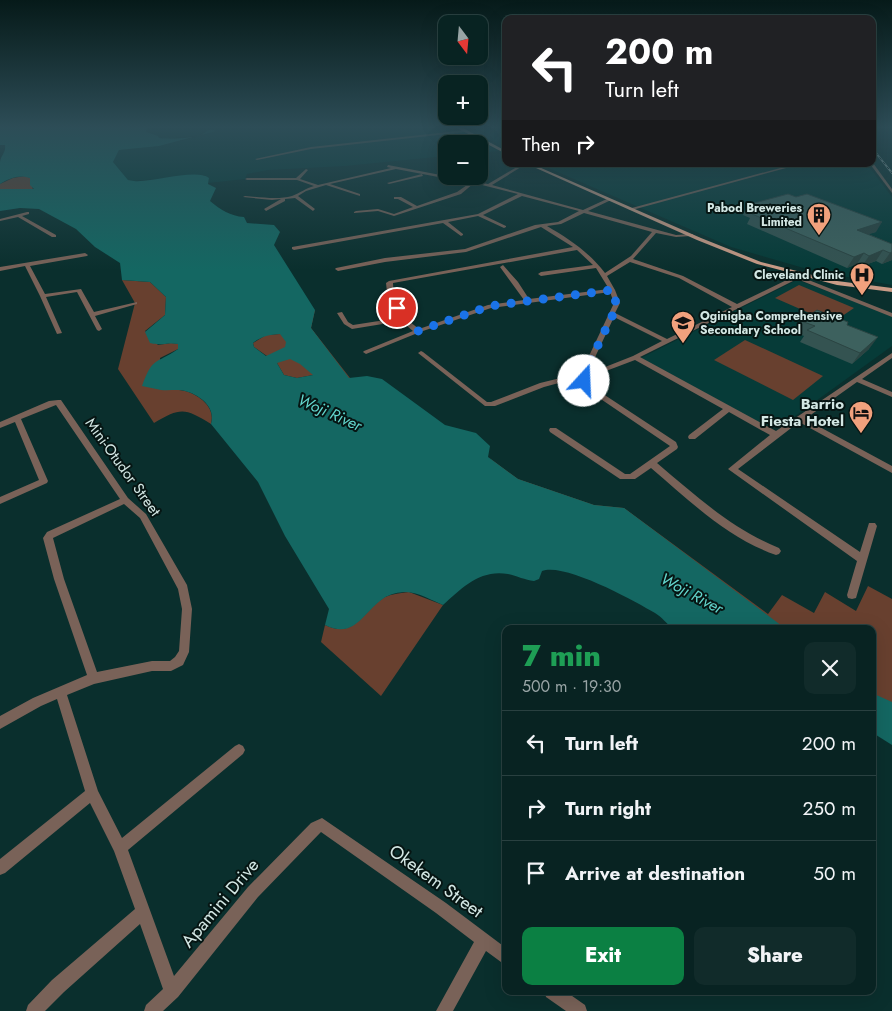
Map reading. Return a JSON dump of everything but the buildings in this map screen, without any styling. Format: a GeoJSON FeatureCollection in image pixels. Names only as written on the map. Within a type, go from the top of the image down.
{"type":"FeatureCollection","features":[{"type":"Feature","properties":{"kind":"main road"},"geometry":{"type":"LineString","coordinates":[[555,175],[727,248],[766,262],[829,278],[892,289]]}},
{"type":"Feature","properties":{"kind":"main road"},"geometry":{"type":"LineString","coordinates":[[560,175],[691,236],[798,276],[837,283],[892,289]]}},
{"type":"Feature","properties":{"kind":"street"},"geometry":{"type":"LineString","coordinates":[[297,180],[301,175]]}},
{"type":"Feature","properties":{"kind":"street"},"geometry":{"type":"LineString","coordinates":[[245,197],[286,198],[296,196],[318,186],[362,175]]}},
{"type":"Feature","properties":{"kind":"street"},"geometry":{"type":"LineString","coordinates":[[389,183],[419,175]]}},
{"type":"Feature","properties":{"kind":"street"},"geometry":{"type":"LineString","coordinates":[[489,185],[505,175]]}},
{"type":"Feature","properties":{"kind":"street"},"geometry":{"type":"LineString","coordinates":[[632,208],[757,175]]}},
{"type":"Feature","properties":{"kind":"street"},"geometry":{"type":"LineString","coordinates":[[880,175],[892,192]]}},
{"type":"Feature","properties":{"kind":"street"},"geometry":{"type":"LineString","coordinates":[[247,179],[297,180],[318,186]]}},
{"type":"Feature","properties":{"kind":"street"},"geometry":{"type":"LineString","coordinates":[[325,184],[339,187],[358,195]]}},
{"type":"Feature","properties":{"kind":"street"},"geometry":{"type":"LineString","coordinates":[[356,212],[378,210],[391,215],[459,193],[469,185]]}},
{"type":"Feature","properties":{"kind":"street"},"geometry":{"type":"LineString","coordinates":[[489,185],[656,231],[676,236],[691,236]]}},
{"type":"Feature","properties":{"kind":"street"},"geometry":{"type":"LineString","coordinates":[[294,248],[479,215],[522,194]]}},
{"type":"Feature","properties":{"kind":"street"},"geometry":{"type":"LineString","coordinates":[[296,196],[313,210]]}},
{"type":"Feature","properties":{"kind":"street"},"geometry":{"type":"LineString","coordinates":[[266,210],[286,198]]}},
{"type":"Feature","properties":{"kind":"street"},"geometry":{"type":"LineString","coordinates":[[396,198],[416,208]]}},
{"type":"Feature","properties":{"kind":"street"},"geometry":{"type":"LineString","coordinates":[[338,268],[390,259],[466,250],[537,226],[561,225],[584,210],[609,199]]}},
{"type":"Feature","properties":{"kind":"street"},"geometry":{"type":"LineString","coordinates":[[0,220],[27,213]]}},
{"type":"Feature","properties":{"kind":"street"},"geometry":{"type":"LineString","coordinates":[[18,215],[54,236]]}},
{"type":"Feature","properties":{"kind":"street"},"geometry":{"type":"LineString","coordinates":[[479,215],[504,227]]}},
{"type":"Feature","properties":{"kind":"street"},"geometry":{"type":"LineString","coordinates":[[444,221],[461,235]]}},
{"type":"Feature","properties":{"kind":"street"},"geometry":{"type":"LineString","coordinates":[[543,226],[563,234],[597,266],[612,290],[617,303],[584,374],[585,385],[673,444],[674,447],[632,477],[623,477],[553,430]]}},
{"type":"Feature","properties":{"kind":"street"},"geometry":{"type":"LineString","coordinates":[[604,276],[630,260],[656,231]]}},
{"type":"Feature","properties":{"kind":"street"},"geometry":{"type":"LineString","coordinates":[[418,331],[402,319],[395,304],[391,301],[389,283],[578,248]]}},
{"type":"Feature","properties":{"kind":"street"},"geometry":{"type":"LineString","coordinates":[[0,269],[85,255]]}},
{"type":"Feature","properties":{"kind":"street"},"geometry":{"type":"LineString","coordinates":[[630,260],[681,277],[737,306]]}},
{"type":"Feature","properties":{"kind":"street"},"geometry":{"type":"LineString","coordinates":[[27,265],[59,333]]}},
{"type":"Feature","properties":{"kind":"street"},"geometry":{"type":"LineString","coordinates":[[541,274],[597,266]]}},
{"type":"Feature","properties":{"kind":"street"},"geometry":{"type":"LineString","coordinates":[[503,267],[527,300]]}},
{"type":"Feature","properties":{"kind":"street"},"geometry":{"type":"LineString","coordinates":[[421,353],[488,405],[542,385],[584,374],[596,373],[635,357],[798,276],[892,315]]}},
{"type":"Feature","properties":{"kind":"street"},"geometry":{"type":"LineString","coordinates":[[698,287],[706,282]]}},
{"type":"Feature","properties":{"kind":"street"},"geometry":{"type":"LineString","coordinates":[[43,296],[78,289],[99,329]]}},
{"type":"Feature","properties":{"kind":"street"},"geometry":{"type":"LineString","coordinates":[[366,352],[418,331],[490,306],[612,290]]}},
{"type":"Feature","properties":{"kind":"street"},"geometry":{"type":"LineString","coordinates":[[91,315],[135,303]]}},
{"type":"Feature","properties":{"kind":"street"},"geometry":{"type":"LineString","coordinates":[[340,313],[346,323],[352,327],[402,319]]}},
{"type":"Feature","properties":{"kind":"street"},"geometry":{"type":"LineString","coordinates":[[613,314],[667,342]]}},
{"type":"Feature","properties":{"kind":"street"},"geometry":{"type":"LineString","coordinates":[[862,559],[732,469],[776,435],[892,356]]}},
{"type":"Feature","properties":{"kind":"street"},"geometry":{"type":"LineString","coordinates":[[635,357],[776,435]]}},
{"type":"Feature","properties":{"kind":"street"},"geometry":{"type":"LineString","coordinates":[[858,380],[892,394]]}},
{"type":"Feature","properties":{"kind":"street","name":"Mini-Otudor Street"},"geometry":{"type":"LineString","coordinates":[[0,425],[58,402],[125,500],[143,516],[183,588],[187,609],[184,652],[179,661],[170,666],[152,666],[94,678],[61,693]]}},
{"type":"Feature","properties":{"kind":"street"},"geometry":{"type":"LineString","coordinates":[[692,437],[728,408]]}},
{"type":"Feature","properties":{"kind":"street"},"geometry":{"type":"LineString","coordinates":[[0,501],[44,481],[17,418]]}},
{"type":"Feature","properties":{"kind":"street"},"geometry":{"type":"LineString","coordinates":[[799,419],[892,470]]}},
{"type":"Feature","properties":{"kind":"street"},"geometry":{"type":"LineString","coordinates":[[651,463],[738,533],[761,546],[776,551]]}},
{"type":"Feature","properties":{"kind":"street"},"geometry":{"type":"LineString","coordinates":[[94,678],[48,538],[50,535],[125,500]]}},
{"type":"Feature","properties":{"kind":"street"},"geometry":{"type":"LineString","coordinates":[[852,595],[872,526]]}},
{"type":"Feature","properties":{"kind":"street"},"geometry":{"type":"LineString","coordinates":[[0,723],[37,702],[61,693],[92,793],[120,848],[172,991]]}},
{"type":"Feature","properties":{"kind":"street"},"geometry":{"type":"LineString","coordinates":[[120,848],[238,750]]}},
{"type":"Feature","properties":{"kind":"street"},"geometry":{"type":"LineString","coordinates":[[0,868],[92,793]]}},
{"type":"Feature","properties":{"kind":"street","name":"Okekem Street"},"geometry":{"type":"LineString","coordinates":[[322,825],[484,940],[444,1011]]}},
{"type":"Feature","properties":{"kind":"street","name":"Apamini Drive"},"geometry":{"type":"LineString","coordinates":[[152,1011],[172,991],[253,892],[316,828],[322,825]]}},
{"type":"Feature","properties":{"kind":"street"},"geometry":{"type":"LineString","coordinates":[[34,1011],[58,986],[144,911]]}},
{"type":"Feature","properties":{"kind":"street"},"geometry":{"type":"LineString","coordinates":[[484,940],[502,954]]}},
{"type":"Feature","properties":{"kind":"street"},"geometry":{"type":"LineString","coordinates":[[557,995],[579,1011]]}},
{"type":"Feature","properties":{"kind":"shaded area"},"geometry":{"type":"Polygon","coordinates":[[[124,175],[202,175],[128,180],[124,175]]]}},
{"type":"Feature","properties":{"kind":"shaded area"},"geometry":{"type":"Polygon","coordinates":[[[204,175],[247,175],[245,179],[208,183],[209,179],[204,175]]]}},
{"type":"Feature","properties":{"kind":"shaded area"},"geometry":{"type":"Polygon","coordinates":[[[565,175],[875,175],[892,197],[892,285],[814,271],[731,247],[565,175]]]}},
{"type":"Feature","properties":{"kind":"shaded area"},"geometry":{"type":"Polygon","coordinates":[[[25,176],[30,178],[33,190],[0,189],[0,184],[13,178],[25,176]]]}},
{"type":"Feature","properties":{"kind":"shaded area"},"geometry":{"type":"Polygon","coordinates":[[[122,280],[150,282],[166,297],[165,315],[145,331],[158,345],[178,344],[178,349],[160,358],[161,390],[182,390],[201,399],[211,412],[211,424],[189,412],[177,412],[154,423],[118,369],[135,303],[122,280]]]}},
{"type":"Feature","properties":{"kind":"shaded area"},"geometry":{"type":"Polygon","coordinates":[[[797,280],[871,307],[892,317],[892,346],[780,427],[766,426],[641,358],[797,280]]]}},
{"type":"Feature","properties":{"kind":"shaded area"},"geometry":{"type":"Polygon","coordinates":[[[799,285],[854,308],[832,323],[775,298],[799,285]]]}},
{"type":"Feature","properties":{"kind":"shaded area"},"geometry":{"type":"Polygon","coordinates":[[[315,310],[311,328],[350,378],[313,375],[297,378],[284,375],[277,363],[254,347],[253,343],[266,335],[280,334],[315,310]]]}},
{"type":"Feature","properties":{"kind":"shaded area"},"geometry":{"type":"Polygon","coordinates":[[[745,340],[823,376],[793,400],[714,360],[745,340]]]}},
{"type":"Feature","properties":{"kind":"shaded area"},"geometry":{"type":"Polygon","coordinates":[[[488,457],[518,479],[594,505],[624,508],[768,614],[782,595],[814,613],[825,592],[856,611],[868,586],[892,599],[892,709],[876,701],[876,625],[762,625],[554,514],[488,457]]]}},
{"type":"Feature","properties":{"kind":"shaded area"},"geometry":{"type":"Polygon","coordinates":[[[409,592],[443,605],[381,696],[321,642],[325,625],[335,629],[344,629],[352,626],[385,597],[409,592]]]}},
{"type":"Feature","properties":{"kind":"water","name":"Woji River"},"geometry":{"type":"Polygon","coordinates":[[[0,175],[124,175],[128,180],[134,181],[183,175],[203,175],[209,178],[208,184],[216,188],[210,201],[230,214],[244,217],[247,223],[274,225],[280,232],[274,245],[315,310],[311,328],[349,378],[367,376],[382,379],[445,425],[476,433],[490,446],[488,457],[518,479],[594,505],[624,508],[781,625],[669,625],[658,615],[616,592],[582,577],[552,570],[542,571],[539,579],[534,581],[508,574],[489,574],[472,581],[443,605],[415,593],[406,592],[389,595],[351,627],[335,629],[325,625],[329,609],[285,536],[258,482],[211,424],[211,412],[206,403],[196,395],[185,391],[161,390],[142,386],[152,365],[178,349],[178,344],[150,343],[145,332],[165,315],[166,297],[150,282],[122,280],[120,263],[95,247],[76,229],[39,209],[20,208],[0,211],[0,189],[34,189],[30,185],[30,178],[22,176],[0,184],[0,175]],[[280,334],[269,335],[253,343],[254,347],[266,356],[285,347],[286,342],[280,334]],[[290,359],[277,363],[284,375],[297,378],[313,375],[300,364],[290,359]]]}},
{"type":"Feature","properties":{"kind":"water"},"geometry":{"type":"Polygon","coordinates":[[[876,695],[892,702],[892,745],[876,735],[876,695]]]}},
{"type":"Feature","properties":{"kind":"place","name":"Pabod Breweries Limited"},"geometry":{"type":"Point","coordinates":[819,236]}},
{"type":"Feature","properties":{"kind":"place","name":"Cleveland Clinic"},"geometry":{"type":"Point","coordinates":[862,296]}},
{"type":"Feature","properties":{"kind":"place","name":"Oginigba Comprehensive Secondary School"},"geometry":{"type":"Point","coordinates":[683,344]}},
{"type":"Feature","properties":{"kind":"place","name":"Barrio Fiesta Hotel"},"geometry":{"type":"Point","coordinates":[861,434]}},
{"type":"Feature","properties":{"kind":"route"},"geometry":{"type":"LineString","coordinates":[[397,308],[402,319],[418,331],[490,306],[612,290],[617,306],[584,374],[584,381]]}}]}
